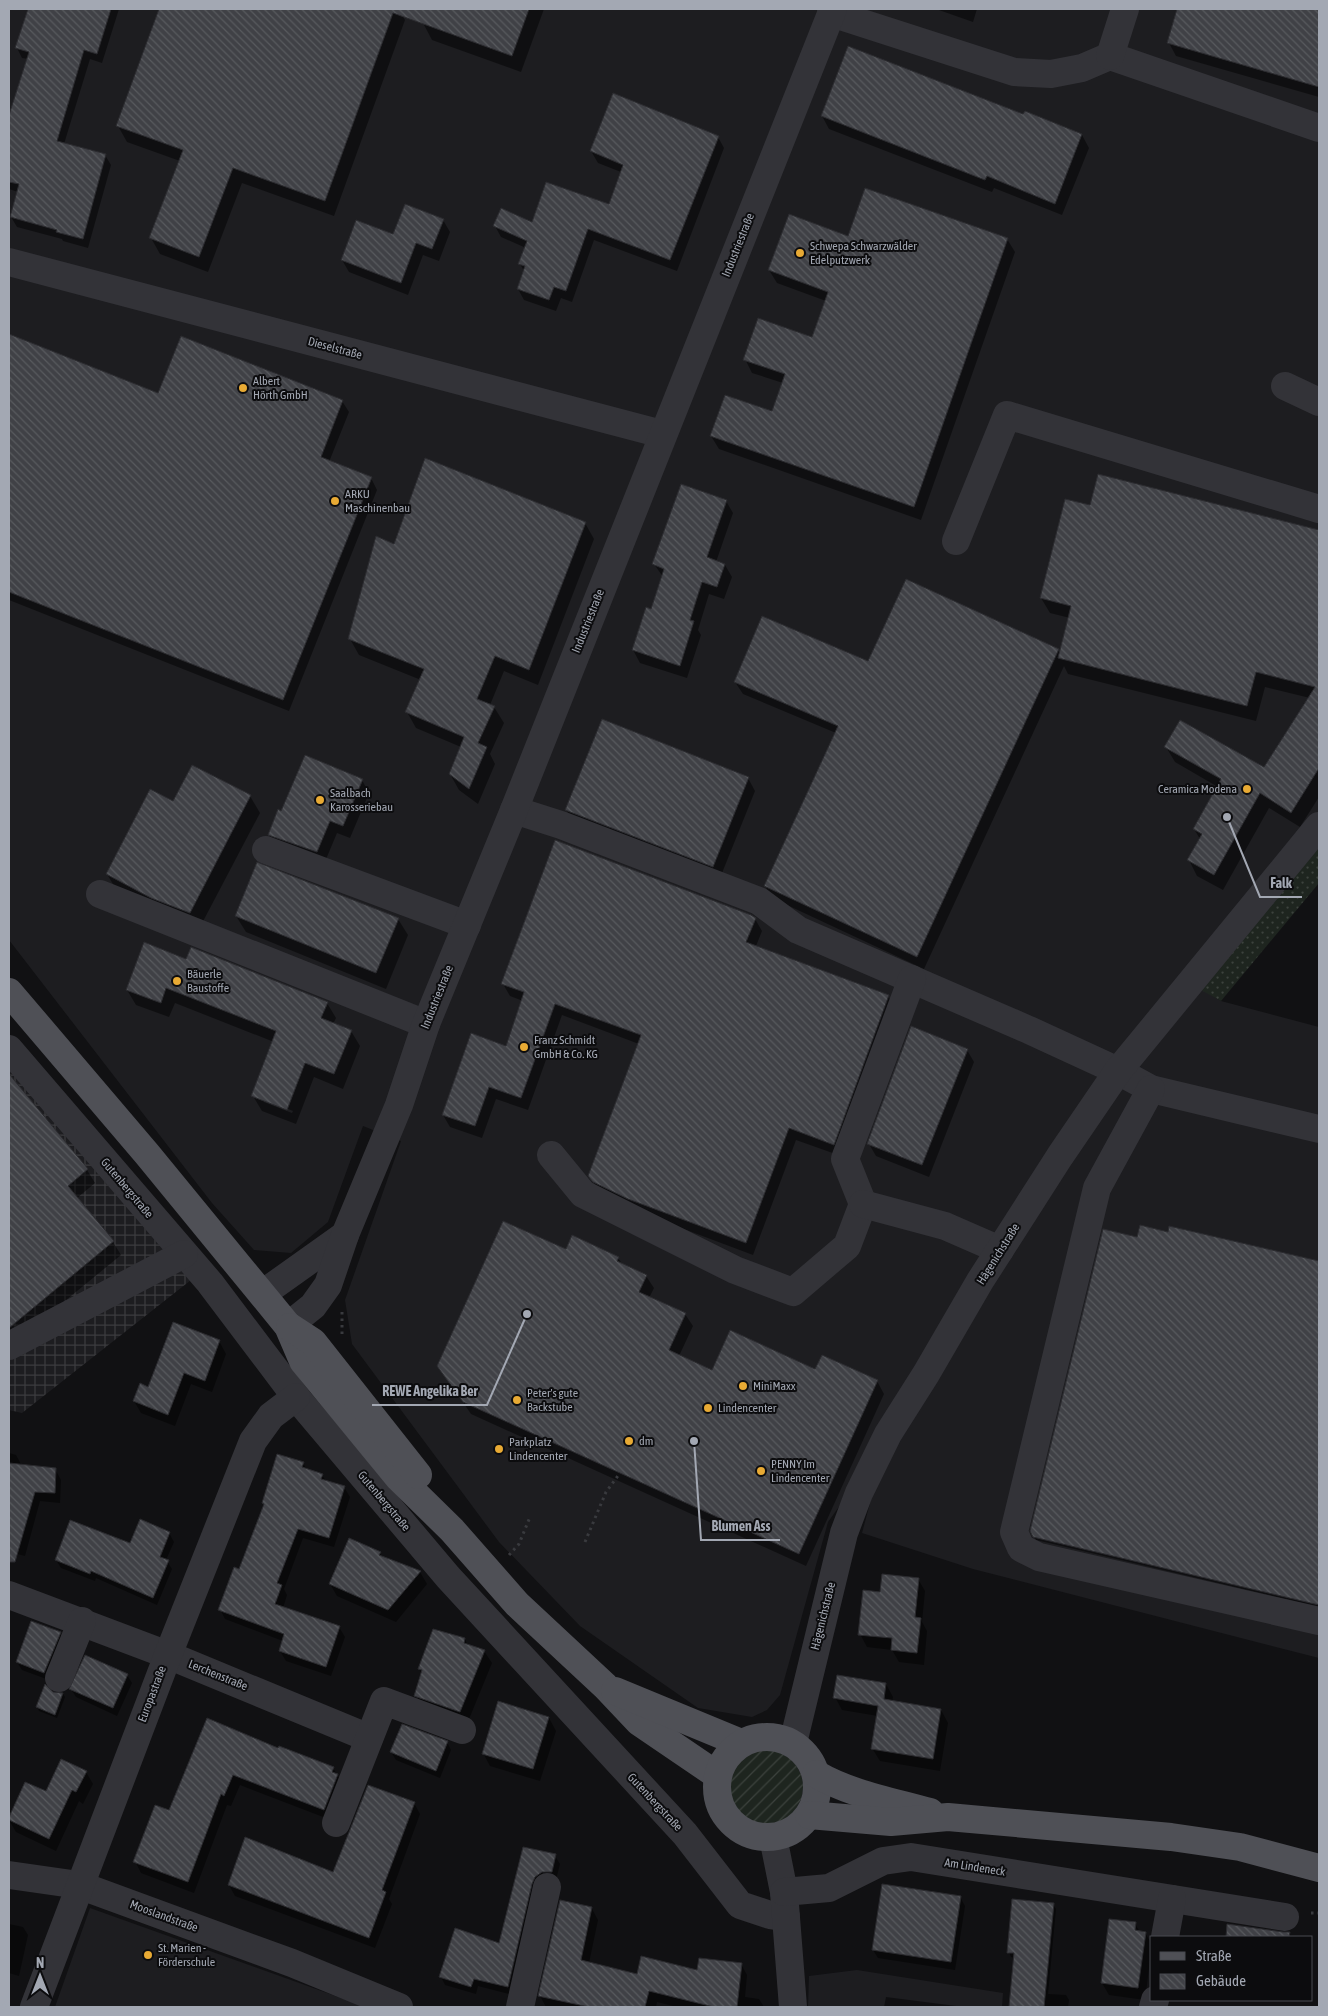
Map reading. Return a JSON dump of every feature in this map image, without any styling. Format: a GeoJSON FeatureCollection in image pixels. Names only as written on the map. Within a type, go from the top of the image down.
{"type":"FeatureCollection","features":[{"type":"Feature","properties":{"kind":"main road"},"geometry":{"type":"LineString","coordinates":[[9,992],[288,1326],[313,1342],[411,1464],[452,1530],[517,1604],[605,1686],[639,1722],[717,1775]]}},
{"type":"Feature","properties":{"kind":"main road"},"geometry":{"type":"LineString","coordinates":[[605,1686],[741,1743]]}},
{"type":"Feature","properties":{"kind":"main road"},"geometry":{"type":"LineString","coordinates":[[767,1736],[780,1738],[792,1743],[803,1751],[811,1762],[816,1774],[815,1802],[809,1815],[794,1830],[774,1837],[754,1836],[736,1828],[723,1813],[716,1795],[717,1775],[725,1756],[741,1743],[754,1738],[767,1736]]}},
{"type":"Feature","properties":{"kind":"main road"},"geometry":{"type":"LineString","coordinates":[[816,1774],[830,1782],[858,1792],[948,1817]]}},
{"type":"Feature","properties":{"kind":"main road"},"geometry":{"type":"LineString","coordinates":[[809,1815],[891,1822],[948,1817],[1170,1836],[1240,1847],[1319,1868]]}},
{"type":"Feature","properties":{"kind":"street"},"geometry":{"type":"LineString","coordinates":[[1110,56],[1125,9]]}},
{"type":"Feature","properties":{"kind":"street"},"geometry":{"type":"LineString","coordinates":[[832,11],[1014,72],[1051,74],[1082,68],[1110,56],[1319,128]]}},
{"type":"Feature","properties":{"kind":"street","name":"Industriestraße"},"geometry":{"type":"LineString","coordinates":[[288,1326],[313,1306],[328,1285],[345,1234],[398,1105],[426,1024],[514,810],[662,434],[832,11]]}},
{"type":"Feature","properties":{"kind":"street","name":"Dieselstraße"},"geometry":{"type":"LineString","coordinates":[[9,262],[662,434]]}},
{"type":"Feature","properties":{"kind":"street"},"geometry":{"type":"LineString","coordinates":[[1285,386],[1319,402]]}},
{"type":"Feature","properties":{"kind":"street"},"geometry":{"type":"LineString","coordinates":[[956,541],[1007,416],[1319,509]]}},
{"type":"Feature","properties":{"kind":"street"},"geometry":{"type":"LineString","coordinates":[[514,810],[561,825],[759,901],[798,930],[1118,1071],[1151,1089],[1319,1129]]}},
{"type":"Feature","properties":{"kind":"street","name":"Hägenichstraße"},"geometry":{"type":"LineString","coordinates":[[792,1743],[840,1550],[859,1493],[888,1434],[1000,1250],[1060,1156],[1118,1071],[1319,826]]}},
{"type":"Feature","properties":{"kind":"street"},"geometry":{"type":"LineString","coordinates":[[266,850],[467,924]]}},
{"type":"Feature","properties":{"kind":"street"},"geometry":{"type":"LineString","coordinates":[[100,894],[426,1024]]}},
{"type":"Feature","properties":{"kind":"street"},"geometry":{"type":"LineString","coordinates":[[551,1155],[583,1194],[735,1270],[792,1292],[847,1246],[863,1204],[845,1159],[912,979]]}},
{"type":"Feature","properties":{"kind":"street","name":"Gutenbergstraße"},"geometry":{"type":"LineString","coordinates":[[9,1049],[210,1283],[296,1397],[448,1577],[684,1834],[740,1904],[770,1915],[785,1905]]}},
{"type":"Feature","properties":{"kind":"street"},"geometry":{"type":"LineString","coordinates":[[1151,1089],[1097,1188],[1014,1532],[1021,1548],[1039,1557],[1319,1622]]}},
{"type":"Feature","properties":{"kind":"street"},"geometry":{"type":"LineString","coordinates":[[863,1204],[945,1226],[1000,1250]]}},
{"type":"Feature","properties":{"kind":"street"},"geometry":{"type":"LineString","coordinates":[[262,1294],[345,1234]]}},
{"type":"Feature","properties":{"kind":"street"},"geometry":{"type":"LineString","coordinates":[[9,1346],[184,1254]]}},
{"type":"Feature","properties":{"kind":"street","name":"Europastraße"},"geometry":{"type":"LineString","coordinates":[[34,2007],[79,1884],[253,1441],[271,1416],[296,1397]]}},
{"type":"Feature","properties":{"kind":"street","name":"Lerchenstraße"},"geometry":{"type":"LineString","coordinates":[[9,1594],[168,1655],[369,1738]]}},
{"type":"Feature","properties":{"kind":"street"},"geometry":{"type":"LineString","coordinates":[[59,1678],[82,1621]]}},
{"type":"Feature","properties":{"kind":"street"},"geometry":{"type":"LineString","coordinates":[[336,1823],[384,1701],[462,1730]]}},
{"type":"Feature","properties":{"kind":"street"},"geometry":{"type":"LineString","coordinates":[[774,1837],[785,1905],[793,2007]]}},
{"type":"Feature","properties":{"kind":"street","name":"Am Lindeneck"},"geometry":{"type":"LineString","coordinates":[[785,1905],[829,1888],[883,1861],[911,1857],[1286,1917]]}},
{"type":"Feature","properties":{"kind":"street","name":"Mooslandstraße"},"geometry":{"type":"LineString","coordinates":[[9,1875],[79,1884],[292,1963],[398,2007]]}},
{"type":"Feature","properties":{"kind":"street"},"geometry":{"type":"LineString","coordinates":[[520,2007],[547,1887]]}},
{"type":"Feature","properties":{"kind":"street"},"geometry":{"type":"LineString","coordinates":[[1165,1936],[1172,1899]]}},
{"type":"Feature","properties":{"kind":"path"},"geometry":{"type":"LineString","coordinates":[[585,1542],[606,1492],[620,1473]]}},
{"type":"Feature","properties":{"kind":"shaded area"},"geometry":{"type":"Polygon","coordinates":[[[9,9],[1319,9],[1319,847],[1201,989],[1221,1001],[1319,1027],[1319,1658],[973,1569],[862,1533],[887,1440],[828,1522],[780,1695],[767,1710],[752,1717],[698,1708],[580,1626],[499,1542],[352,1344],[345,1300],[401,1141],[363,1126],[328,1222],[291,1253],[254,1250],[212,1203],[9,940],[9,9]]]}},
{"type":"Feature","properties":{"kind":"shaded area"},"geometry":{"type":"Polygon","coordinates":[[[1319,847],[1319,883],[1221,1001],[1201,990],[1319,847]]]}},
{"type":"Feature","properties":{"kind":"shaded area"},"geometry":{"type":"Polygon","coordinates":[[[9,1059],[191,1280],[22,1413],[9,1410],[9,1059]]]}},
{"type":"Feature","properties":{"kind":"shaded area"},"geometry":{"type":"Polygon","coordinates":[[[766,1750],[787,1756],[797,1766],[803,1787],[797,1808],[787,1818],[766,1824],[745,1818],[735,1808],[729,1787],[735,1766],[745,1756],[766,1750]]]}},
{"type":"Feature","properties":{"kind":"shaded area","name":"St. Marien - Förderschule"},"geometry":{"type":"Polygon","coordinates":[[[90,1908],[355,2003],[367,2007],[55,2007],[90,1908]]]}},
{"type":"Feature","properties":{"kind":"shaded area"},"geometry":{"type":"Polygon","coordinates":[[[857,1970],[1003,1993],[1002,2007],[808,2007],[809,1976],[857,1970]]]}},
{"type":"Feature","properties":{"kind":"building"},"geometry":{"type":"Polygon","coordinates":[[[28,9],[111,9],[97,54],[84,50],[57,141],[106,154],[83,239],[10,217],[19,184],[9,182],[9,115],[29,52],[15,48],[28,9]]]}},
{"type":"Feature","properties":{"kind":"building"},"geometry":{"type":"Polygon","coordinates":[[[159,9],[529,9],[512,56],[393,13],[325,201],[233,168],[199,257],[149,238],[183,150],[116,126],[159,9]]]}},
{"type":"Feature","properties":{"kind":"building"},"geometry":{"type":"Polygon","coordinates":[[[1177,9],[1319,9],[1319,87],[1167,43],[1177,9]]]}},
{"type":"Feature","properties":{"kind":"building"},"geometry":{"type":"Polygon","coordinates":[[[848,46],[1023,114],[1025,111],[1082,134],[1055,204],[987,176],[985,180],[821,116],[848,46]]]}},
{"type":"Feature","properties":{"kind":"building"},"geometry":{"type":"Polygon","coordinates":[[[613,93],[719,136],[670,260],[588,229],[566,291],[554,287],[549,300],[517,289],[525,266],[518,264],[527,241],[493,226],[501,208],[532,222],[546,182],[609,204],[623,165],[590,151],[613,93]]]}},
{"type":"Feature","properties":{"kind":"building"},"geometry":{"type":"Polygon","coordinates":[[[865,188],[1008,238],[914,507],[710,436],[725,395],[772,411],[785,374],[743,360],[758,318],[812,337],[828,292],[768,270],[789,214],[848,236],[865,188]]]}},
{"type":"Feature","properties":{"kind":"building"},"geometry":{"type":"Polygon","coordinates":[[[405,204],[444,219],[432,249],[416,243],[401,283],[341,260],[356,220],[393,234],[405,204]]]}},
{"type":"Feature","properties":{"kind":"building"},"geometry":{"type":"Polygon","coordinates":[[[9,334],[158,393],[181,336],[343,400],[321,457],[372,477],[283,700],[9,592],[9,334]]]}},
{"type":"Feature","properties":{"kind":"building"},"geometry":{"type":"Polygon","coordinates":[[[425,458],[586,522],[529,670],[495,656],[477,699],[495,706],[478,743],[487,747],[469,789],[449,774],[464,737],[405,712],[424,669],[348,639],[376,536],[394,544],[425,458]]]}},
{"type":"Feature","properties":{"kind":"building"},"geometry":{"type":"Polygon","coordinates":[[[1098,474],[1319,530],[1319,768],[1291,813],[1260,793],[1214,875],[1187,860],[1202,834],[1193,829],[1221,779],[1164,747],[1180,720],[1264,767],[1315,687],[1256,672],[1247,706],[1058,658],[1071,606],[1040,598],[1065,499],[1090,505],[1098,474]]]}},
{"type":"Feature","properties":{"kind":"building"},"geometry":{"type":"Polygon","coordinates":[[[681,484],[727,500],[707,557],[725,564],[717,587],[702,582],[690,620],[694,621],[680,666],[632,650],[646,607],[651,609],[664,569],[652,564],[681,484]]]}},
{"type":"Feature","properties":{"kind":"building"},"geometry":{"type":"Polygon","coordinates":[[[906,579],[1059,649],[917,957],[764,886],[838,726],[734,682],[762,616],[868,661],[906,579]]]}},
{"type":"Feature","properties":{"kind":"building"},"geometry":{"type":"Polygon","coordinates":[[[602,719],[749,777],[713,867],[565,810],[602,719]]]}},
{"type":"Feature","properties":{"kind":"building","name":"Saalbach Karosseriebau"},"geometry":{"type":"Polygon","coordinates":[[[305,755],[363,779],[343,826],[330,821],[317,852],[268,835],[278,809],[281,811],[305,755]]]}},
{"type":"Feature","properties":{"kind":"building"},"geometry":{"type":"Polygon","coordinates":[[[192,765],[251,795],[190,913],[151,898],[106,874],[150,789],[173,801],[192,765]]]}},
{"type":"Feature","properties":{"kind":"building"},"geometry":{"type":"Polygon","coordinates":[[[555,840],[751,915],[756,918],[746,942],[889,995],[834,1145],[789,1128],[746,1243],[628,1199],[593,1182],[588,1176],[641,1035],[555,1004],[521,1098],[489,1087],[475,1126],[442,1115],[471,1033],[506,1046],[524,992],[501,984],[555,840]]]}},
{"type":"Feature","properties":{"kind":"building"},"geometry":{"type":"Polygon","coordinates":[[[257,862],[399,918],[376,973],[235,916],[257,862]]]}},
{"type":"Feature","properties":{"kind":"building"},"geometry":{"type":"Polygon","coordinates":[[[144,942],[186,959],[191,947],[328,1002],[321,1018],[352,1030],[334,1074],[305,1063],[287,1110],[251,1096],[276,1031],[166,988],[161,1003],[126,990],[144,942]]]}},
{"type":"Feature","properties":{"kind":"building"},"geometry":{"type":"Polygon","coordinates":[[[911,1026],[968,1049],[922,1165],[867,1144],[911,1026]]]}},
{"type":"Feature","properties":{"kind":"building"},"geometry":{"type":"Polygon","coordinates":[[[9,1074],[88,1169],[68,1186],[114,1241],[9,1328],[9,1074]]]}},
{"type":"Feature","properties":{"kind":"building","name":"Lindencenter"},"geometry":{"type":"Polygon","coordinates":[[[503,1221],[566,1249],[572,1235],[619,1257],[617,1261],[647,1275],[639,1292],[686,1313],[669,1350],[712,1370],[730,1330],[815,1369],[822,1355],[878,1380],[799,1554],[463,1402],[437,1366],[503,1221]]]}},
{"type":"Feature","properties":{"kind":"building"},"geometry":{"type":"Polygon","coordinates":[[[1140,1225],[1168,1232],[1169,1226],[1319,1261],[1319,1605],[1033,1537],[1030,1531],[1103,1229],[1137,1237],[1140,1225]]]}},
{"type":"Feature","properties":{"kind":"building"},"geometry":{"type":"Polygon","coordinates":[[[173,1322],[220,1340],[205,1381],[184,1373],[168,1415],[133,1401],[140,1383],[148,1387],[173,1322]]]}},
{"type":"Feature","properties":{"kind":"building"},"geometry":{"type":"Polygon","coordinates":[[[277,1454],[304,1462],[302,1467],[323,1474],[321,1479],[345,1486],[329,1538],[298,1529],[277,1583],[282,1585],[275,1604],[340,1626],[326,1667],[279,1651],[284,1634],[218,1610],[234,1567],[239,1569],[264,1504],[262,1503],[277,1454]]]}},
{"type":"Feature","properties":{"kind":"building"},"geometry":{"type":"Polygon","coordinates":[[[9,1463],[56,1468],[55,1493],[35,1492],[15,1562],[9,1562],[9,1463]]]}},
{"type":"Feature","properties":{"kind":"building"},"geometry":{"type":"Polygon","coordinates":[[[140,1519],[170,1532],[160,1557],[169,1560],[153,1598],[91,1571],[90,1574],[55,1560],[70,1520],[130,1543],[140,1519]]]}},
{"type":"Feature","properties":{"kind":"building"},"geometry":{"type":"Polygon","coordinates":[[[349,1538],[381,1552],[379,1555],[421,1571],[388,1610],[329,1584],[349,1538]]]}},
{"type":"Feature","properties":{"kind":"building"},"geometry":{"type":"Polygon","coordinates":[[[882,1574],[919,1578],[915,1617],[921,1618],[917,1653],[891,1650],[892,1638],[858,1635],[863,1590],[880,1592],[882,1574]]]}},
{"type":"Feature","properties":{"kind":"building"},"geometry":{"type":"Polygon","coordinates":[[[31,1621],[61,1632],[44,1673],[16,1662],[31,1621]]]}},
{"type":"Feature","properties":{"kind":"building"},"geometry":{"type":"Polygon","coordinates":[[[433,1629],[465,1638],[464,1643],[485,1650],[460,1712],[414,1696],[422,1670],[418,1669],[433,1629]]]}},
{"type":"Feature","properties":{"kind":"building"},"geometry":{"type":"Polygon","coordinates":[[[85,1655],[128,1674],[113,1708],[69,1689],[85,1655]]]}},
{"type":"Feature","properties":{"kind":"building"},"geometry":{"type":"Polygon","coordinates":[[[837,1675],[886,1683],[884,1699],[941,1709],[933,1759],[871,1749],[878,1706],[833,1698],[837,1675]]]}},
{"type":"Feature","properties":{"kind":"building"},"geometry":{"type":"Polygon","coordinates":[[[45,1684],[53,1692],[63,1693],[55,1715],[36,1707],[45,1684]]]}},
{"type":"Feature","properties":{"kind":"building"},"geometry":{"type":"Polygon","coordinates":[[[498,1701],[549,1717],[533,1769],[482,1754],[498,1701]]]}},
{"type":"Feature","properties":{"kind":"building"},"geometry":{"type":"Polygon","coordinates":[[[207,1718],[278,1748],[279,1746],[334,1767],[332,1772],[338,1774],[324,1810],[233,1775],[224,1796],[221,1794],[188,1882],[133,1862],[155,1805],[169,1810],[207,1718]]]}},
{"type":"Feature","properties":{"kind":"building"},"geometry":{"type":"Polygon","coordinates":[[[402,1724],[448,1741],[436,1771],[390,1752],[402,1724]]]}},
{"type":"Feature","properties":{"kind":"building"},"geometry":{"type":"Polygon","coordinates":[[[61,1759],[87,1771],[76,1792],[72,1790],[49,1839],[9,1820],[9,1817],[25,1782],[46,1791],[61,1759]]]}},
{"type":"Feature","properties":{"kind":"building"},"geometry":{"type":"Polygon","coordinates":[[[368,1785],[415,1802],[382,1890],[386,1892],[369,1938],[228,1885],[245,1837],[333,1872],[368,1785]]]}},
{"type":"Feature","properties":{"kind":"building"},"geometry":{"type":"Polygon","coordinates":[[[523,1847],[556,1854],[552,1872],[542,1872],[535,1877],[532,1884],[508,1987],[474,1979],[471,1987],[439,1977],[455,1928],[499,1943],[523,1847]]]}},
{"type":"Feature","properties":{"kind":"building"},"geometry":{"type":"Polygon","coordinates":[[[882,1884],[961,1896],[951,1962],[872,1950],[882,1884]]]}},
{"type":"Feature","properties":{"kind":"building"},"geometry":{"type":"Polygon","coordinates":[[[1012,1899],[1054,1903],[1044,2007],[1009,2007],[1014,1953],[1007,1953],[1012,1899]]]}},
{"type":"Feature","properties":{"kind":"building"},"geometry":{"type":"Polygon","coordinates":[[[560,1900],[592,1907],[581,1960],[637,1974],[641,1956],[697,1970],[699,1958],[742,1963],[737,2007],[714,2007],[649,1991],[645,2007],[589,2007],[538,1996],[560,1900]]]}},
{"type":"Feature","properties":{"kind":"building"},"geometry":{"type":"Polygon","coordinates":[[[1109,1919],[1136,1922],[1135,1930],[1146,1932],[1138,1988],[1101,1983],[1109,1919]]]}},
{"type":"Feature","properties":{"kind":"building"},"geometry":{"type":"Polygon","coordinates":[[[1227,1924],[1290,1932],[1289,1936],[1226,1936],[1227,1924]]]}},
{"type":"Feature","properties":{"kind":"place","name":"Schwepa Schwarzwälder Edelputzwerk"},"geometry":{"type":"Point","coordinates":[800,253]}},
{"type":"Feature","properties":{"kind":"place","name":"Albert Hörth GmbH"},"geometry":{"type":"Point","coordinates":[243,388]}},
{"type":"Feature","properties":{"kind":"place","name":"ARKU Maschinenbau"},"geometry":{"type":"Point","coordinates":[335,501]}},
{"type":"Feature","properties":{"kind":"place","name":"Ceramica Modena"},"geometry":{"type":"Point","coordinates":[1247,789]}},
{"type":"Feature","properties":{"kind":"place","name":"Saalbach Karosseriebau"},"geometry":{"type":"Point","coordinates":[320,800]}},
{"type":"Feature","properties":{"kind":"place","name":"Falk"},"geometry":{"type":"Point","coordinates":[1227,817]}},
{"type":"Feature","properties":{"kind":"place","name":"Bäuerle Baustoffe"},"geometry":{"type":"Point","coordinates":[177,981]}},
{"type":"Feature","properties":{"kind":"place","name":"Franz Schmidt GmbH & Co. KG"},"geometry":{"type":"Point","coordinates":[524,1047]}},
{"type":"Feature","properties":{"kind":"place","name":"REWE Angelika Ber"},"geometry":{"type":"Point","coordinates":[527,1314]}},
{"type":"Feature","properties":{"kind":"place","name":"MiniMaxx"},"geometry":{"type":"Point","coordinates":[743,1386]}},
{"type":"Feature","properties":{"kind":"place","name":"Peter's gute Backstube"},"geometry":{"type":"Point","coordinates":[517,1400]}},
{"type":"Feature","properties":{"kind":"place","name":"Lindencenter"},"geometry":{"type":"Point","coordinates":[708,1408]}},
{"type":"Feature","properties":{"kind":"place","name":"dm"},"geometry":{"type":"Point","coordinates":[629,1441]}},
{"type":"Feature","properties":{"kind":"place","name":"Blumen Ass"},"geometry":{"type":"Point","coordinates":[694,1441]}},
{"type":"Feature","properties":{"kind":"place","name":"Parkplatz Lindencenter"},"geometry":{"type":"Point","coordinates":[499,1449]}},
{"type":"Feature","properties":{"kind":"place","name":"PENNY Im Lindencenter"},"geometry":{"type":"Point","coordinates":[761,1471]}},
{"type":"Feature","properties":{"kind":"place","name":"St. Marien - Förderschule"},"geometry":{"type":"Point","coordinates":[148,1955]}}]}
